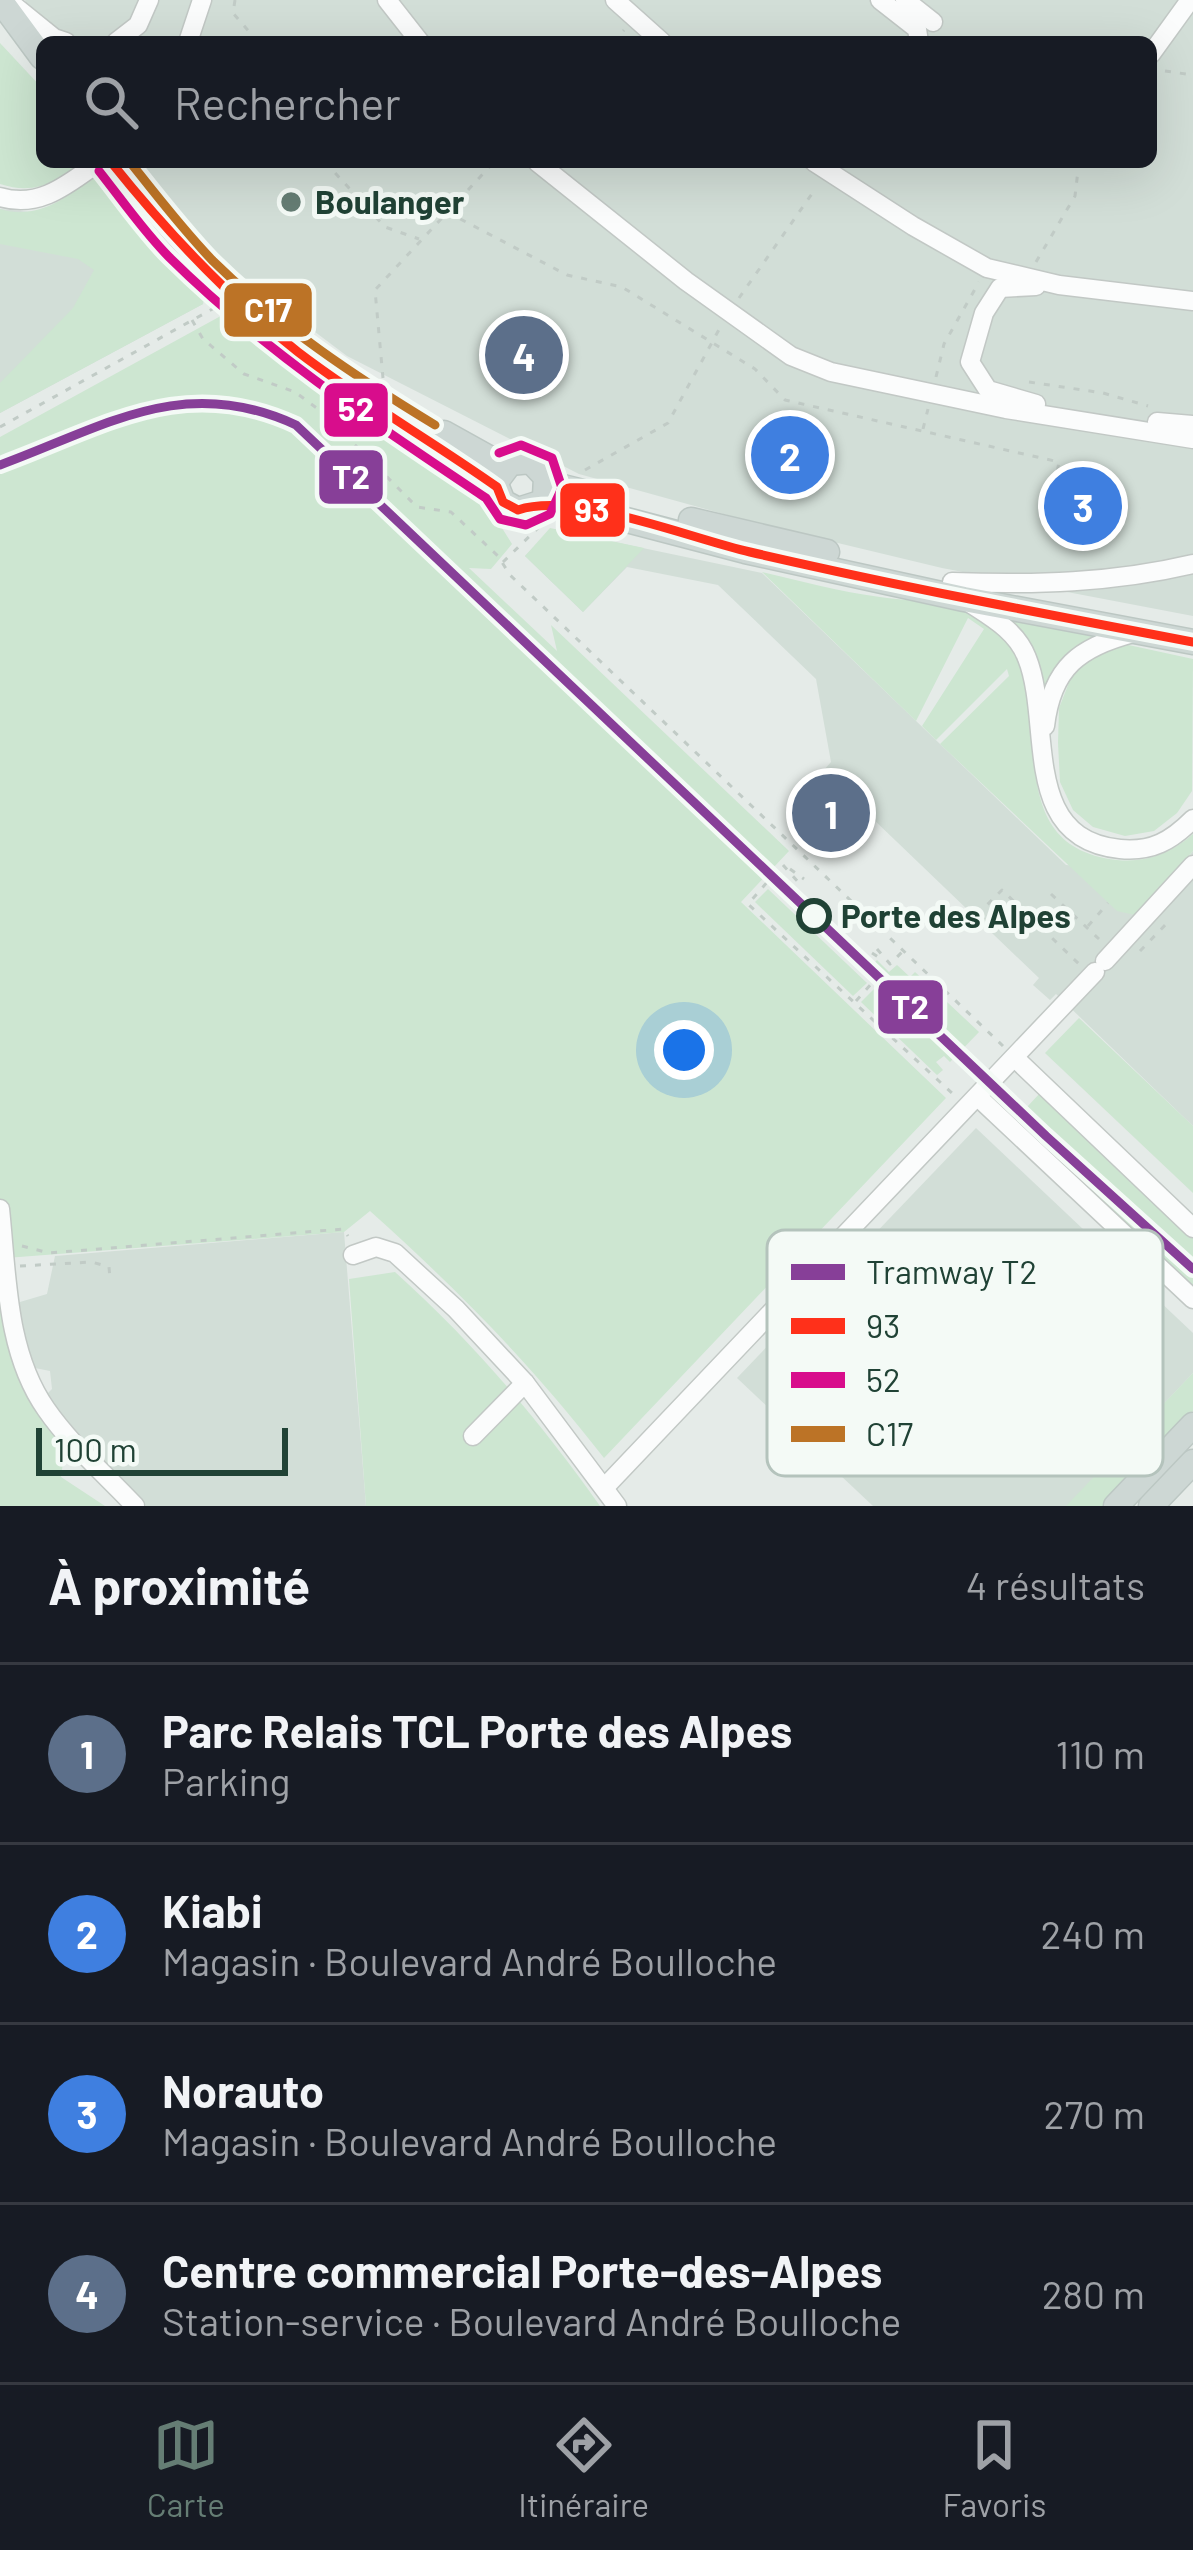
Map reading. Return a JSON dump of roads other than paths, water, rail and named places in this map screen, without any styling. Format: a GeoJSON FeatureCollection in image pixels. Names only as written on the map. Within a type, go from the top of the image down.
{"type":"FeatureCollection","features":[{"type":"Feature","properties":{"kind":"main road"},"geometry":{"type":"LineString","coordinates":[[3,0],[36,48]]}},
{"type":"Feature","properties":{"kind":"main road"},"geometry":{"type":"LineString","coordinates":[[0,26],[36,70]]}},
{"type":"Feature","properties":{"kind":"main road"},"geometry":{"type":"LineString","coordinates":[[122,168],[176,243],[283,339],[501,477]]}},
{"type":"Feature","properties":{"kind":"main road"},"geometry":{"type":"LineString","coordinates":[[544,502],[544,472],[531,461],[515,461],[501,477],[503,502],[513,509],[530,509],[544,502],[593,511],[745,550],[1193,642]]}},
{"type":"Feature","properties":{"kind":"main road"},"geometry":{"type":"LineString","coordinates":[[958,591],[1193,628]]}},
{"type":"Feature","properties":{"kind":"main road"},"geometry":{"type":"LineString","coordinates":[[1163,1457],[1193,1425]]}},
{"type":"Feature","properties":{"kind":"main road"},"geometry":{"type":"LineString","coordinates":[[1151,1506],[1193,1462]]}},
{"type":"Feature","properties":{"kind":"main road"},"geometry":{"type":"LineString","coordinates":[[1116,1506],[1145,1476]]}},
{"type":"Feature","properties":{"kind":"street"},"geometry":{"type":"LineString","coordinates":[[3,0],[51,36]]}},
{"type":"Feature","properties":{"kind":"street"},"geometry":{"type":"LineString","coordinates":[[124,36],[138,25],[149,0]]}},
{"type":"Feature","properties":{"kind":"street"},"geometry":{"type":"LineString","coordinates":[[190,36],[202,0]]}},
{"type":"Feature","properties":{"kind":"street"},"geometry":{"type":"LineString","coordinates":[[387,0],[415,36]]}},
{"type":"Feature","properties":{"kind":"street"},"geometry":{"type":"LineString","coordinates":[[615,0],[655,36]]}},
{"type":"Feature","properties":{"kind":"street"},"geometry":{"type":"LineString","coordinates":[[880,0],[917,29],[918,36]]}},
{"type":"Feature","properties":{"kind":"street"},"geometry":{"type":"LineString","coordinates":[[905,0],[932,22]]}},
{"type":"Feature","properties":{"kind":"street"},"geometry":{"type":"LineString","coordinates":[[1157,46],[1190,0]]}},
{"type":"Feature","properties":{"kind":"street"},"geometry":{"type":"LineString","coordinates":[[0,197],[38,200],[91,168]]}},
{"type":"Feature","properties":{"kind":"street"},"geometry":{"type":"LineString","coordinates":[[545,168],[791,356],[831,372],[1006,409],[1193,439]]}},
{"type":"Feature","properties":{"kind":"street"},"geometry":{"type":"LineString","coordinates":[[823,168],[987,268],[1059,285],[1193,301]]}},
{"type":"Feature","properties":{"kind":"street"},"geometry":{"type":"LineString","coordinates":[[1059,285],[1000,288],[984,313],[970,362],[988,390],[1102,422],[1193,425]]}},
{"type":"Feature","properties":{"kind":"street"},"geometry":{"type":"LineString","coordinates":[[958,591],[1151,574],[1193,564]]}},
{"type":"Feature","properties":{"kind":"street"},"geometry":{"type":"LineString","coordinates":[[958,591],[1007,628],[1026,654],[1045,780],[1052,802],[1080,835],[1106,848],[1136,850],[1171,841],[1193,819]]}},
{"type":"Feature","properties":{"kind":"street"},"geometry":{"type":"LineString","coordinates":[[1042,748],[1052,694],[1068,663],[1097,643],[1142,631]]}},
{"type":"Feature","properties":{"kind":"street"},"geometry":{"type":"LineString","coordinates":[[852,1230],[973,1104],[1011,1054],[1193,865]]}},
{"type":"Feature","properties":{"kind":"street"},"geometry":{"type":"LineString","coordinates":[[1011,1054],[1193,1228]]}},
{"type":"Feature","properties":{"kind":"street"},"geometry":{"type":"LineString","coordinates":[[973,1104],[1115,1230]]}},
{"type":"Feature","properties":{"kind":"street"},"geometry":{"type":"LineString","coordinates":[[0,1208],[17,1348],[45,1408],[135,1506]]}},
{"type":"Feature","properties":{"kind":"street"},"geometry":{"type":"LineString","coordinates":[[353,1255],[376,1247],[395,1253],[457,1309],[525,1383],[617,1506]]}},
{"type":"Feature","properties":{"kind":"street"},"geometry":{"type":"LineString","coordinates":[[1163,1272],[1193,1299]]}},
{"type":"Feature","properties":{"kind":"street"},"geometry":{"type":"LineString","coordinates":[[605,1487],[767,1318]]}},
{"type":"Feature","properties":{"kind":"street"},"geometry":{"type":"LineString","coordinates":[[473,1436],[525,1383]]}},
{"type":"Feature","properties":{"kind":"tram line","name":"T2"},"geometry":{"type":"LineString","coordinates":[[0,465],[111,421],[181,405],[255,410],[296,425],[1150,1230]]}},
{"type":"Feature","properties":{"kind":"tram line","name":"T2"},"geometry":{"type":"LineString","coordinates":[[1163,1242],[1193,1269]]}},
{"type":"Feature","properties":{"kind":"place","name":"Boulanger"},"geometry":{"type":"Point","coordinates":[291,202]}},
{"type":"Feature","properties":{"kind":"place","name":"Centre commercial Porte-des-Alpes"},"geometry":{"type":"Point","coordinates":[524,355]}},
{"type":"Feature","properties":{"kind":"place","name":"Kiabi"},"geometry":{"type":"Point","coordinates":[790,455]}},
{"type":"Feature","properties":{"kind":"place","name":"Norauto"},"geometry":{"type":"Point","coordinates":[1083,506]}},
{"type":"Feature","properties":{"kind":"place","name":"Parc Relais TCL Porte des Alpes"},"geometry":{"type":"Point","coordinates":[831,813]}},
{"type":"Feature","properties":{"kind":"place","name":"Porte des Alpes"},"geometry":{"type":"Point","coordinates":[814,916]}}]}
